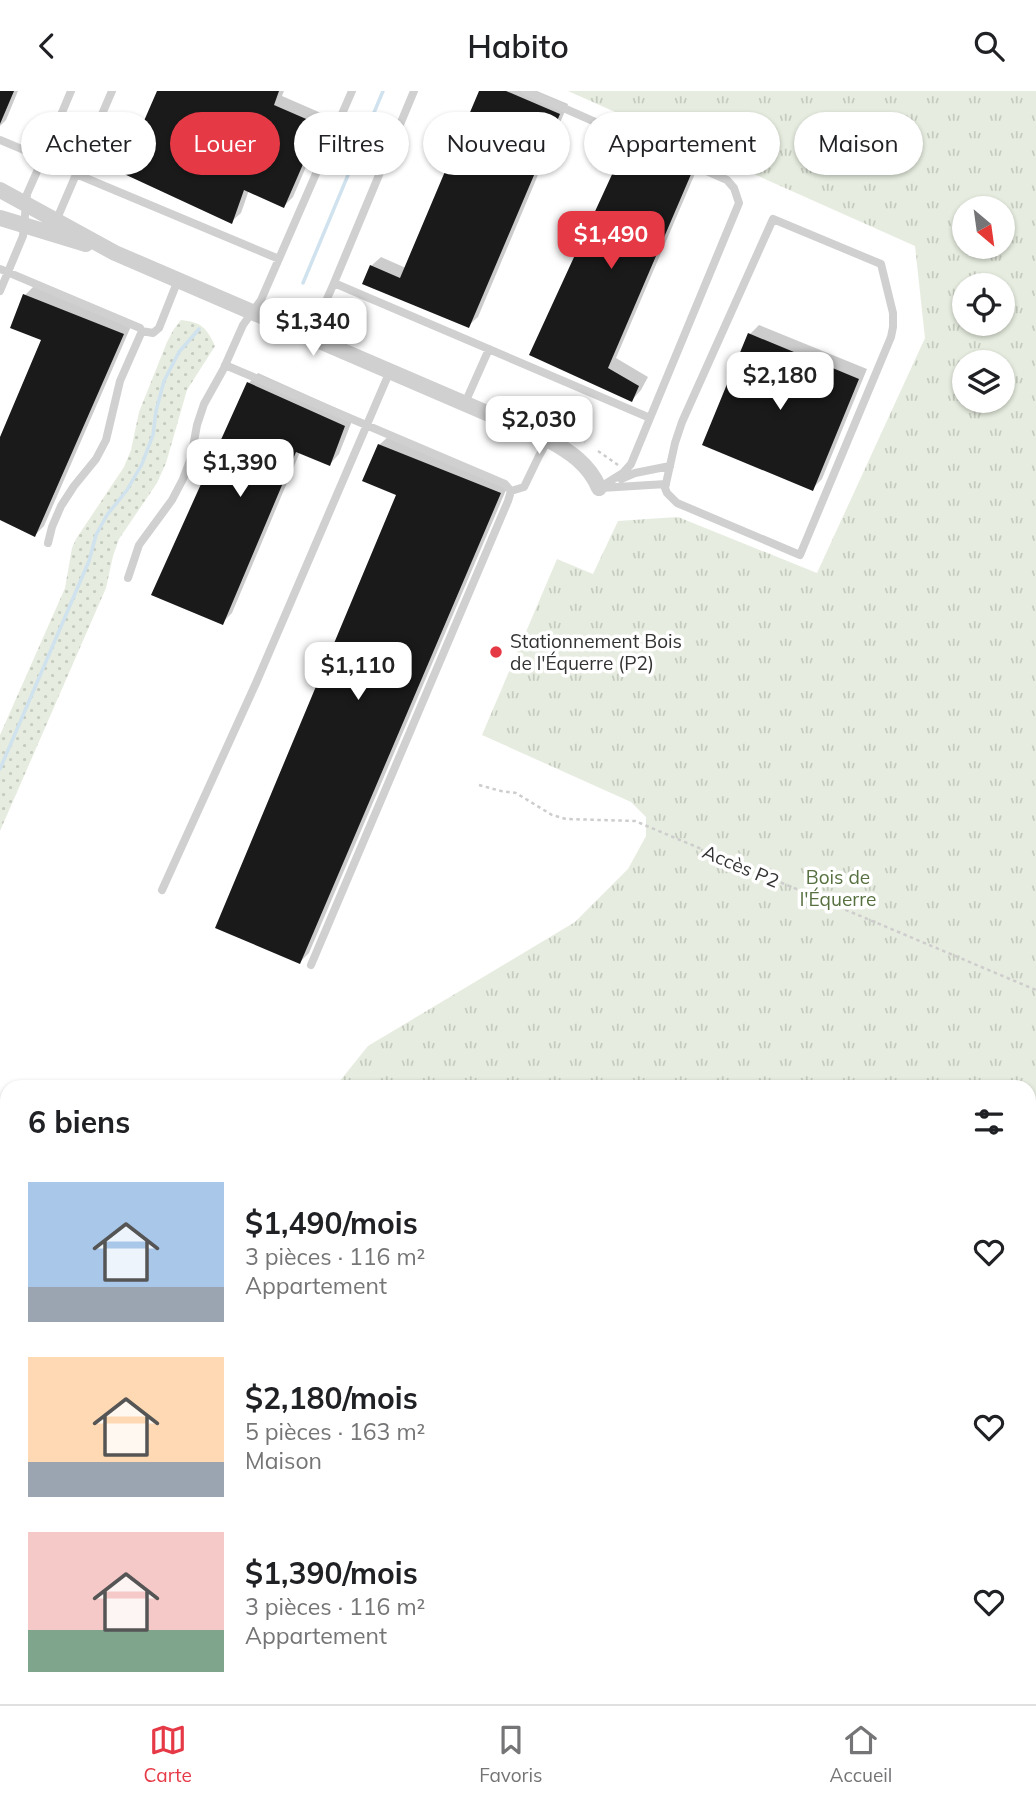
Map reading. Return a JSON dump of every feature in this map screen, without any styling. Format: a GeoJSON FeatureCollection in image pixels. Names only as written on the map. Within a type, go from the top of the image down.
{"type":"FeatureCollection","features":[{"type":"Feature","properties":{"kind":"street"},"geometry":{"type":"LineString","coordinates":[[0,190],[26,204],[53,227],[548,440],[564,448],[582,463],[593,476],[598,488]]}},
{"type":"Feature","properties":{"kind":"street"},"geometry":{"type":"LineString","coordinates":[[0,218],[24,225],[53,227]]}},
{"type":"Feature","properties":{"kind":"lane"},"geometry":{"type":"LineString","coordinates":[[62,112],[71,91]]}},
{"type":"Feature","properties":{"kind":"lane"},"geometry":{"type":"LineString","coordinates":[[103,112],[112,91]]}},
{"type":"Feature","properties":{"kind":"lane"},"geometry":{"type":"LineString","coordinates":[[128,578],[139,545],[172,500],[183,479],[194,447],[200,415],[209,394],[243,325],[261,300],[352,91]]}},
{"type":"Feature","properties":{"kind":"lane"},"geometry":{"type":"LineString","coordinates":[[310,337],[414,91]]}},
{"type":"Feature","properties":{"kind":"lane"},"geometry":{"type":"LineString","coordinates":[[525,91],[727,180],[737,194],[739,203],[631,464],[623,473],[598,488]]}},
{"type":"Feature","properties":{"kind":"lane"},"geometry":{"type":"LineString","coordinates":[[0,140],[21,149]]}},
{"type":"Feature","properties":{"kind":"lane"},"geometry":{"type":"LineString","coordinates":[[0,291],[4,270],[23,236],[27,194],[35,175]]}},
{"type":"Feature","properties":{"kind":"lane"},"geometry":{"type":"LineString","coordinates":[[53,227],[76,175]]}},
{"type":"Feature","properties":{"kind":"lane"},"geometry":{"type":"LineString","coordinates":[[78,175],[279,259]]}},
{"type":"Feature","properties":{"kind":"lane"},"geometry":{"type":"LineString","coordinates":[[773,219],[881,264],[893,313],[891,337],[800,555],[677,503],[667,493],[670,466],[682,422],[773,219]]}},
{"type":"Feature","properties":{"kind":"lane"},"geometry":{"type":"LineString","coordinates":[[4,270],[142,331],[153,333],[159,328],[178,280]]}},
{"type":"Feature","properties":{"kind":"lane"},"geometry":{"type":"LineString","coordinates":[[334,283],[650,418]]}},
{"type":"Feature","properties":{"kind":"lane"},"geometry":{"type":"LineString","coordinates":[[48,543],[61,506],[96,459],[106,440],[120,381],[142,331]]}},
{"type":"Feature","properties":{"kind":"lane"},"geometry":{"type":"LineString","coordinates":[[465,403],[489,349]]}},
{"type":"Feature","properties":{"kind":"lane"},"geometry":{"type":"LineString","coordinates":[[225,365],[505,484],[511,491]]}},
{"type":"Feature","properties":{"kind":"lane"},"geometry":{"type":"LineString","coordinates":[[162,890],[267,657],[390,371]]}},
{"type":"Feature","properties":{"kind":"lane"},"geometry":{"type":"LineString","coordinates":[[511,491],[524,487],[548,440]]}},
{"type":"Feature","properties":{"kind":"lane"},"geometry":{"type":"LineString","coordinates":[[598,488],[635,473],[670,466]]}},
{"type":"Feature","properties":{"kind":"lane"},"geometry":{"type":"LineString","coordinates":[[598,488],[666,484]]}},
{"type":"Feature","properties":{"kind":"lane"},"geometry":{"type":"LineString","coordinates":[[311,965],[511,491]]}},
{"type":"Feature","properties":{"kind":"path"},"geometry":{"type":"LineString","coordinates":[[598,451],[612,460]]}},
{"type":"Feature","properties":{"kind":"path","name":"Accès P2"},"geometry":{"type":"LineString","coordinates":[[479,785],[501,792],[516,793],[552,815],[566,819],[635,821],[1036,990]]}},
{"type":"Feature","properties":{"kind":"green space","name":"Bois de l'Équerre"},"geometry":{"type":"Polygon","coordinates":[[[568,91],[1036,91],[1036,1080],[341,1080],[368,1046],[575,922],[628,869],[646,836],[646,817],[631,802],[482,735],[557,559],[593,574],[618,521],[678,517],[817,573],[925,338],[915,246],[756,175],[780,175],[780,112],[615,112],[568,91]]]}},
{"type":"Feature","properties":{"kind":"green space"},"geometry":{"type":"Polygon","coordinates":[[[181,320],[194,322],[202,327],[215,346],[187,390],[166,463],[157,483],[119,539],[106,588],[0,831],[0,735],[65,588],[72,548],[124,467],[131,450],[139,412],[167,342],[181,320]]]}},
{"type":"Feature","properties":{"kind":"building"},"geometry":{"type":"Polygon","coordinates":[[[0,91],[14,91],[0,124],[0,91]]]}},
{"type":"Feature","properties":{"kind":"building"},"geometry":{"type":"Polygon","coordinates":[[[157,91],[279,91],[274,105],[294,114],[294,175],[298,175],[284,208],[244,190],[232,224],[126,175],[156,175],[156,112],[148,112],[157,91]]]}},
{"type":"Feature","properties":{"kind":"building"},"geometry":{"type":"Polygon","coordinates":[[[479,91],[506,91],[555,112],[470,112],[479,91]]]}},
{"type":"Feature","properties":{"kind":"building"},"geometry":{"type":"Polygon","coordinates":[[[444,175],[534,175],[469,328],[362,284],[370,265],[400,278],[444,175]]]}},
{"type":"Feature","properties":{"kind":"building"},"geometry":{"type":"Polygon","coordinates":[[[612,175],[691,175],[608,368],[639,386],[632,402],[529,355],[612,175]]]}},
{"type":"Feature","properties":{"kind":"building"},"geometry":{"type":"Polygon","coordinates":[[[23,294],[124,334],[35,537],[0,520],[0,437],[41,340],[10,328],[23,294]]]}},
{"type":"Feature","properties":{"kind":"building"},"geometry":{"type":"Polygon","coordinates":[[[748,333],[859,379],[813,491],[702,445],[748,333]]]}},
{"type":"Feature","properties":{"kind":"building"},"geometry":{"type":"Polygon","coordinates":[[[247,382],[345,426],[330,466],[296,452],[223,625],[151,595],[247,382]]]}},
{"type":"Feature","properties":{"kind":"building"},"geometry":{"type":"Polygon","coordinates":[[[378,444],[501,493],[300,964],[215,928],[396,495],[362,481],[378,444]]]}},
{"type":"Feature","properties":{"kind":"waterway"},"geometry":{"type":"LineString","coordinates":[[303,283],[383,91]]}},
{"type":"Feature","properties":{"kind":"waterway"},"geometry":{"type":"LineString","coordinates":[[0,769],[89,561],[96,535],[142,464],[153,435],[164,381],[179,352],[199,329]]}},
{"type":"Feature","properties":{"kind":"place","name":"Stationnement Bois de l'Équerre (P2)"},"geometry":{"type":"Point","coordinates":[496,652]}}]}
